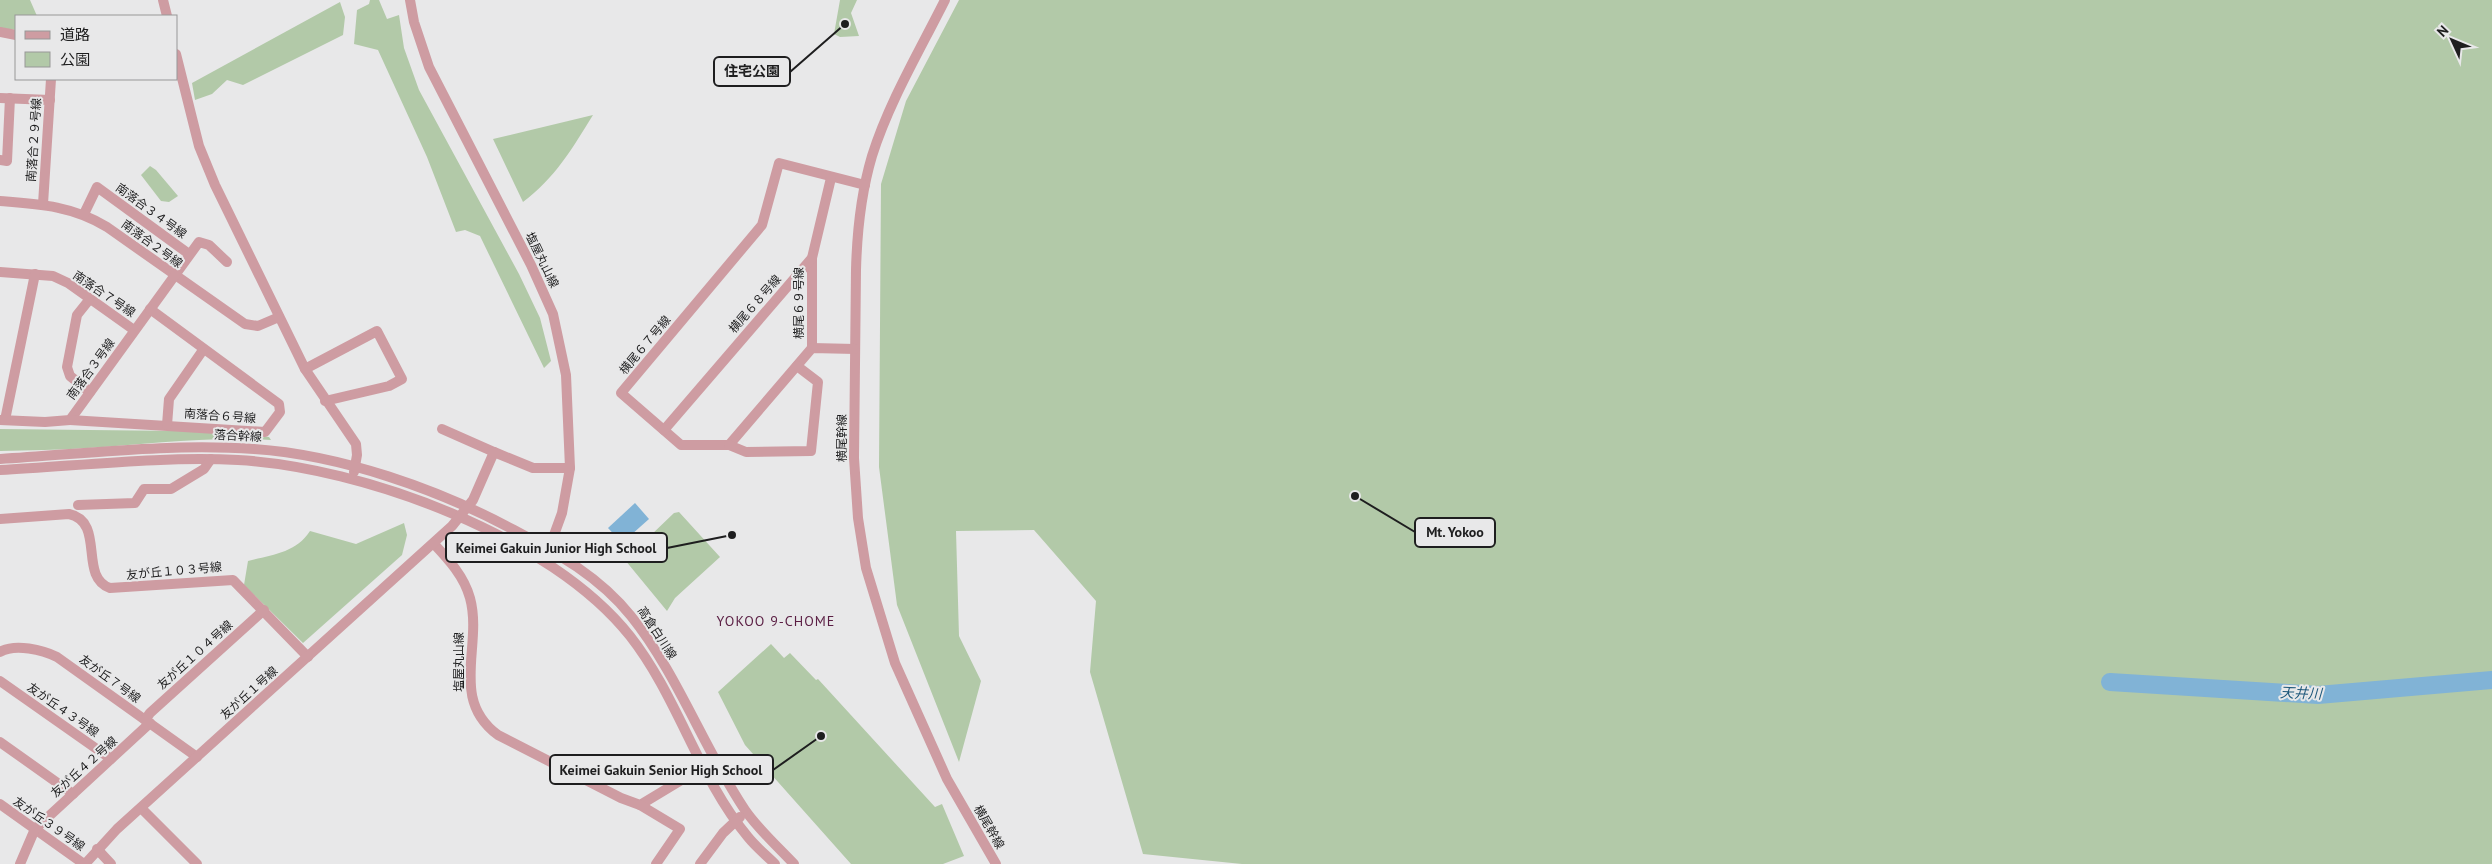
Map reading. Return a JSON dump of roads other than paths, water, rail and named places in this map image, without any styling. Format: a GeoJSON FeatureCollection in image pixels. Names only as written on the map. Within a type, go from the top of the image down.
{"type":"FeatureCollection","features":[{"type":"Feature","properties":{"kind":"street"},"geometry":{"type":"LineString","coordinates":[[163,0],[167,15]]}},
{"type":"Feature","properties":{"kind":"street","name":"塩屋丸山線"},"geometry":{"type":"LineString","coordinates":[[410,0],[414,22],[429,67],[532,265],[553,314],[566,375],[570,468],[562,513],[546,548],[538,560]]}},
{"type":"Feature","properties":{"kind":"street","name":"横尾幹線"},"geometry":{"type":"LineString","coordinates":[[946,0],[888,116],[865,184],[857,241],[855,473],[858,518],[866,568],[895,663],[947,779],[996,864]]}},
{"type":"Feature","properties":{"kind":"street"},"geometry":{"type":"LineString","coordinates":[[0,32],[15,35]]}},
{"type":"Feature","properties":{"kind":"street"},"geometry":{"type":"LineString","coordinates":[[178,62],[199,146],[215,185],[305,369],[325,402],[356,444],[357,455],[352,481]]}},
{"type":"Feature","properties":{"kind":"street","name":"南落合２９号線"},"geometry":{"type":"LineString","coordinates":[[43,204],[51,80]]}},
{"type":"Feature","properties":{"kind":"street"},"geometry":{"type":"LineString","coordinates":[[0,160],[7,160],[5,98],[50,100]]}},
{"type":"Feature","properties":{"kind":"street","name":"横尾６７号線"},"geometry":{"type":"LineString","coordinates":[[797,366],[818,382],[811,451],[746,452],[729,445],[681,444],[621,393],[762,225],[779,163],[831,178],[865,184]]}},
{"type":"Feature","properties":{"kind":"street","name":"横尾６８号線"},"geometry":{"type":"LineString","coordinates":[[664,430],[812,258],[831,178]]}},
{"type":"Feature","properties":{"kind":"street","name":"南落合３４号線"},"geometry":{"type":"LineString","coordinates":[[84,214],[97,187],[189,254]]}},
{"type":"Feature","properties":{"kind":"street","name":"南落合２号線"},"geometry":{"type":"LineString","coordinates":[[0,201],[43,204],[84,214],[107,227],[244,324],[258,326],[279,317]]}},
{"type":"Feature","properties":{"kind":"street"},"geometry":{"type":"LineString","coordinates":[[189,254],[199,242],[208,245],[227,262]]}},
{"type":"Feature","properties":{"kind":"street","name":"南落合３号線"},"geometry":{"type":"LineString","coordinates":[[70,420],[189,254]]}},
{"type":"Feature","properties":{"kind":"street","name":"横尾６９号線"},"geometry":{"type":"LineString","coordinates":[[812,258],[812,348]]}},
{"type":"Feature","properties":{"kind":"street","name":"南落合７号線"},"geometry":{"type":"LineString","coordinates":[[0,272],[53,276],[68,284],[134,330]]}},
{"type":"Feature","properties":{"kind":"street"},"geometry":{"type":"LineString","coordinates":[[35,274],[2,420],[45,422],[70,420]]}},
{"type":"Feature","properties":{"kind":"street"},"geometry":{"type":"LineString","coordinates":[[89,300],[77,315],[67,367],[70,376],[90,392]]}},
{"type":"Feature","properties":{"kind":"street","name":"南落合６号線"},"geometry":{"type":"LineString","coordinates":[[70,420],[265,432],[280,412],[279,404],[203,350],[150,309]]}},
{"type":"Feature","properties":{"kind":"street"},"geometry":{"type":"LineString","coordinates":[[305,369],[377,332],[402,380],[389,386],[325,402]]}},
{"type":"Feature","properties":{"kind":"street"},"geometry":{"type":"LineString","coordinates":[[729,445],[812,348],[855,348]]}},
{"type":"Feature","properties":{"kind":"street"},"geometry":{"type":"LineString","coordinates":[[167,425],[169,399],[203,350]]}},
{"type":"Feature","properties":{"kind":"street"},"geometry":{"type":"LineString","coordinates":[[442,429],[533,468],[570,468]]}},
{"type":"Feature","properties":{"kind":"street","name":"落合幹線"},"geometry":{"type":"LineString","coordinates":[[0,459],[226,448],[293,454],[355,468],[419,487],[467,506]]}},
{"type":"Feature","properties":{"kind":"street"},"geometry":{"type":"LineString","coordinates":[[434,544],[460,518],[473,500],[494,452]]}},
{"type":"Feature","properties":{"kind":"street"},"geometry":{"type":"LineString","coordinates":[[78,505],[135,503],[144,489],[171,489],[204,469],[211,459]]}},
{"type":"Feature","properties":{"kind":"street","name":"落合幹線"},"geometry":{"type":"LineString","coordinates":[[0,470],[211,459],[274,463],[352,481],[421,501],[460,518]]}},
{"type":"Feature","properties":{"kind":"street"},"geometry":{"type":"LineString","coordinates":[[467,506],[546,548]]}},
{"type":"Feature","properties":{"kind":"street","name":"友が丘１０３号線"},"geometry":{"type":"LineString","coordinates":[[0,519],[69,514],[79,518],[88,532],[96,577],[106,587],[116,589],[230,579],[264,610],[308,657]]}},
{"type":"Feature","properties":{"kind":"street"},"geometry":{"type":"LineString","coordinates":[[460,518],[538,560]]}},
{"type":"Feature","properties":{"kind":"street","name":"塩屋丸山線"},"geometry":{"type":"LineString","coordinates":[[434,544],[460,576],[471,600],[471,694],[478,716],[486,726],[498,735],[621,798],[640,805],[680,829],[656,864]]}},
{"type":"Feature","properties":{"kind":"street","name":"友が丘１号線"},"geometry":{"type":"LineString","coordinates":[[84,864],[141,808],[434,544]]}},
{"type":"Feature","properties":{"kind":"street","name":"高倉白川線"},"geometry":{"type":"LineString","coordinates":[[546,548],[590,575],[632,616],[652,646],[746,812]]}},
{"type":"Feature","properties":{"kind":"street","name":"高倉白川線"},"geometry":{"type":"LineString","coordinates":[[538,560],[580,587],[598,602],[632,638],[667,697],[703,767]]}},
{"type":"Feature","properties":{"kind":"street","name":"友が丘１０４号線"},"geometry":{"type":"LineString","coordinates":[[148,722],[150,713],[264,610]]}},
{"type":"Feature","properties":{"kind":"street","name":"友が丘７号線"},"geometry":{"type":"LineString","coordinates":[[0,652],[6,648],[30,649],[52,654],[197,757]]}},
{"type":"Feature","properties":{"kind":"street","name":"友が丘４３号線"},"geometry":{"type":"LineString","coordinates":[[0,681],[111,759]]}},
{"type":"Feature","properties":{"kind":"street","name":"友が丘４２号線"},"geometry":{"type":"LineString","coordinates":[[35,828],[111,759],[148,722]]}},
{"type":"Feature","properties":{"kind":"street"},"geometry":{"type":"LineString","coordinates":[[0,742],[73,794]]}},
{"type":"Feature","properties":{"kind":"street"},"geometry":{"type":"LineString","coordinates":[[640,805],[703,767],[735,820],[749,839],[775,864]]}},
{"type":"Feature","properties":{"kind":"street","name":"友が丘３９号線"},"geometry":{"type":"LineString","coordinates":[[0,804],[84,864]]}},
{"type":"Feature","properties":{"kind":"street"},"geometry":{"type":"LineString","coordinates":[[141,808],[197,864]]}},
{"type":"Feature","properties":{"kind":"street"},"geometry":{"type":"LineString","coordinates":[[700,864],[735,820],[746,812],[794,864]]}},
{"type":"Feature","properties":{"kind":"street"},"geometry":{"type":"LineString","coordinates":[[20,864],[35,828]]}},
{"type":"Feature","properties":{"kind":"street"},"geometry":{"type":"LineString","coordinates":[[97,850],[111,864]]}},
{"type":"Feature","properties":{"kind":"water"},"geometry":{"type":"Polygon","coordinates":[[[635,503],[649,519],[622,543],[608,528],[635,503]]]}},
{"type":"Feature","properties":{"kind":"waterway","name":"天井川"},"geometry":{"type":"LineString","coordinates":[[2110,682],[2318,695],[2492,680]]}},
{"type":"Feature","properties":{"kind":"place","name":"住宅公園"},"geometry":{"type":"Point","coordinates":[845,24]}},
{"type":"Feature","properties":{"kind":"place","name":"Mt. Yokoo"},"geometry":{"type":"Point","coordinates":[1355,496]}},
{"type":"Feature","properties":{"kind":"place","name":"Keimei Gakuin Junior High School"},"geometry":{"type":"Point","coordinates":[732,535]}},
{"type":"Feature","properties":{"kind":"place","name":"Keimei Gakuin Senior High School"},"geometry":{"type":"Point","coordinates":[821,736]}},
{"type":"Feature","properties":{"kind":"district","name":"YOKOO 9-CHOME"},"geometry":{"type":"Point","coordinates":[776,621]}}]}
